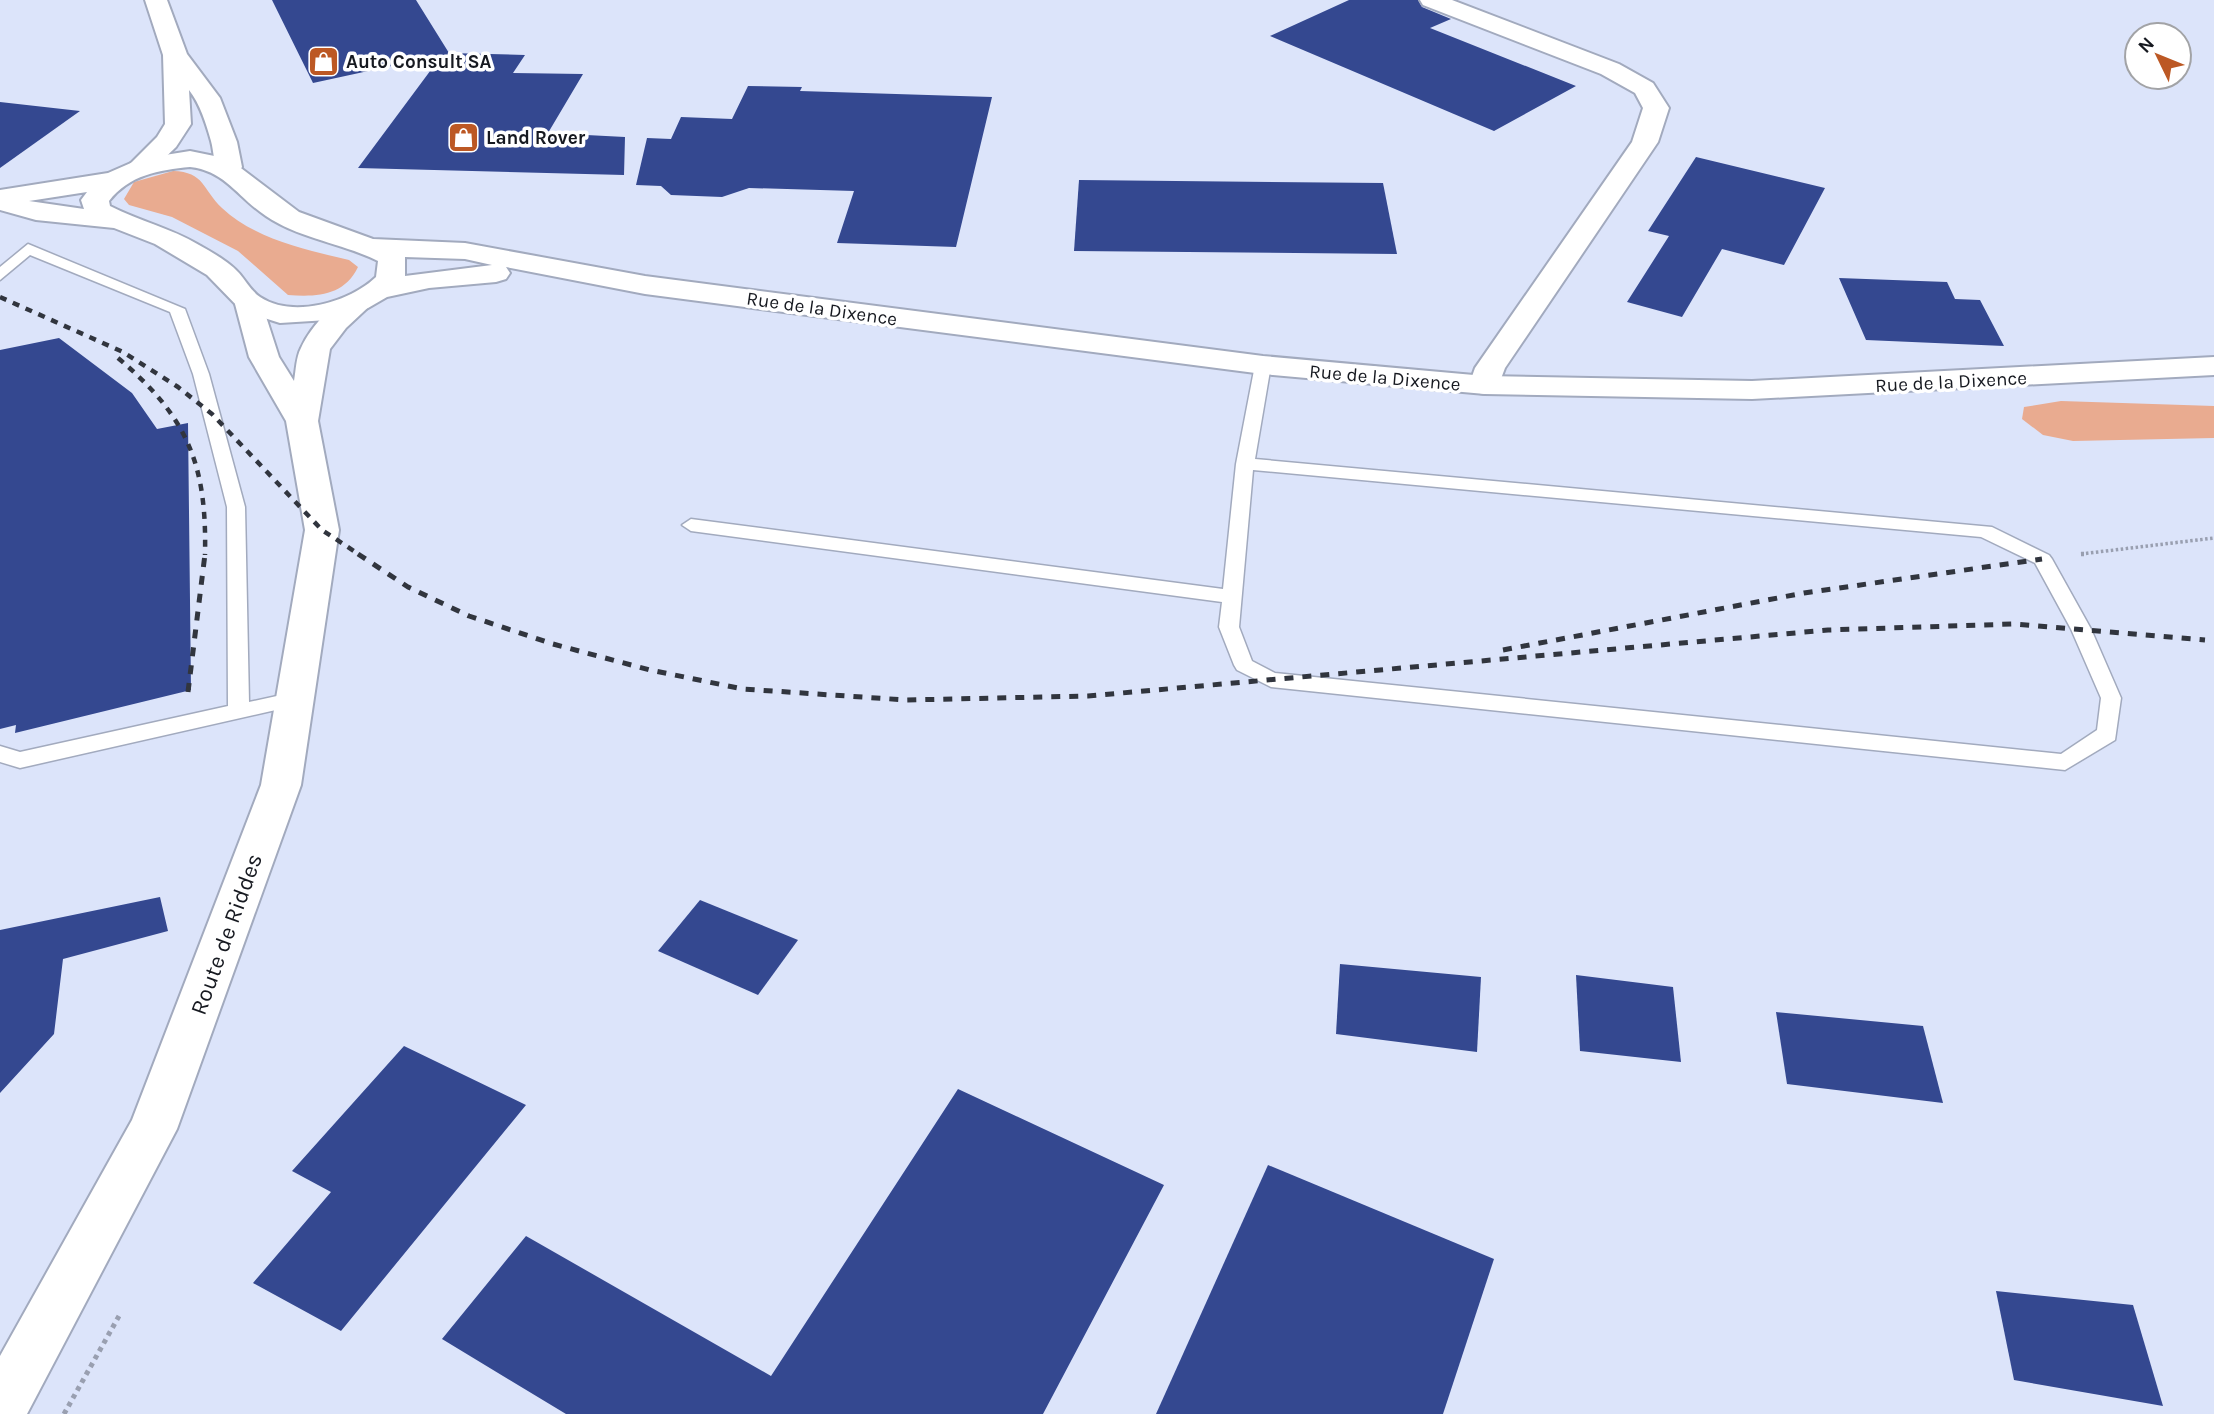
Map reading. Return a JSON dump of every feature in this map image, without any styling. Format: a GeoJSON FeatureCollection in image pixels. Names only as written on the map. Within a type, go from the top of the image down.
{"type":"FeatureCollection","features":[{"type":"Feature","properties":{"kind":"main road"},"geometry":{"type":"LineString","coordinates":[[141,166],[167,142],[178,124],[175,55],[156,0]]}},
{"type":"Feature","properties":{"kind":"main road"},"geometry":{"type":"LineString","coordinates":[[1431,0],[1610,69],[1644,88],[1656,108],[1645,142],[1490,368],[1485,385]]}},
{"type":"Feature","properties":{"kind":"main road"},"geometry":{"type":"LineString","coordinates":[[0,199],[111,180],[141,166],[190,159],[229,167],[224,142],[208,98],[175,55]]}},
{"type":"Feature","properties":{"kind":"main road","name":"Rue de la Dixence"},"geometry":{"type":"LineString","coordinates":[[229,167],[275,211],[327,234],[372,247],[465,251],[645,285],[1263,365],[1485,385],[1752,390],[2214,366]]}},
{"type":"Feature","properties":{"kind":"main road"},"geometry":{"type":"LineString","coordinates":[[111,180],[95,200],[98,210],[113,220],[185,247],[225,276],[250,304],[282,315],[301,315],[368,296],[392,277],[394,268],[391,257],[372,247]]}},
{"type":"Feature","properties":{"kind":"main road"},"geometry":{"type":"LineString","coordinates":[[0,199],[36,212],[113,220]]}},
{"type":"Feature","properties":{"kind":"main road","name":"Rue de la Dixence"},"geometry":{"type":"LineString","coordinates":[[368,296],[429,279],[561,270]]}},
{"type":"Feature","properties":{"kind":"main road","name":"Route de Riddes"},"geometry":{"type":"LineString","coordinates":[[8,1380],[153,1129],[281,785],[322,530],[302,421],[315,349],[335,322],[368,296]]}},
{"type":"Feature","properties":{"kind":"main road","name":"Route de Riddes"},"geometry":{"type":"LineString","coordinates":[[250,304],[264,357],[276,382],[302,421]]}},
{"type":"Feature","properties":{"kind":"lane"},"geometry":{"type":"LineString","coordinates":[[0,275],[29,249],[177,309],[201,374],[236,507],[239,711]]}},
{"type":"Feature","properties":{"kind":"lane"},"geometry":{"type":"LineString","coordinates":[[1245,464],[1985,531],[2042,559],[2081,629],[2111,698],[2107,734],[2065,762],[1271,680],[1244,665],[1229,627],[1245,464],[1263,365]]}},
{"type":"Feature","properties":{"kind":"lane"},"geometry":{"type":"LineString","coordinates":[[691,525],[1232,597]]}},
{"type":"Feature","properties":{"kind":"lane"},"geometry":{"type":"LineString","coordinates":[[0,754],[20,760],[295,699]]}},
{"type":"Feature","properties":{"kind":"path"},"geometry":{"type":"LineString","coordinates":[[2042,559],[2214,538]]}},
{"type":"Feature","properties":{"kind":"path"},"geometry":{"type":"LineString","coordinates":[[64,1414],[119,1316]]}},
{"type":"Feature","properties":{"kind":"shaded area"},"geometry":{"type":"Polygon","coordinates":[[[173,171],[197,178],[222,208],[250,228],[282,242],[349,260],[358,267],[345,284],[329,293],[288,295],[238,251],[172,217],[129,205],[124,199],[134,182],[173,171]]]}},
{"type":"Feature","properties":{"kind":"shaded area"},"geometry":{"type":"Polygon","coordinates":[[[2061,401],[2214,406],[2214,438],[2073,441],[2043,435],[2022,419],[2024,407],[2061,401]]]}},
{"type":"Feature","properties":{"kind":"building"},"geometry":{"type":"Polygon","coordinates":[[[272,0],[416,0],[449,53],[525,55],[513,73],[583,74],[548,133],[625,137],[624,175],[358,168],[442,55],[313,83],[272,0]]]}},
{"type":"Feature","properties":{"kind":"building"},"geometry":{"type":"Polygon","coordinates":[[[1349,0],[1418,0],[1422,7],[1451,19],[1430,28],[1576,86],[1494,131],[1270,36],[1349,0]]]}},
{"type":"Feature","properties":{"kind":"building"},"geometry":{"type":"Polygon","coordinates":[[[748,86],[802,87],[800,91],[992,97],[956,247],[837,243],[854,191],[749,188],[722,197],[671,195],[661,186],[636,185],[647,138],[671,139],[681,117],[732,119],[748,86]]]}},
{"type":"Feature","properties":{"kind":"building"},"geometry":{"type":"Polygon","coordinates":[[[0,102],[80,111],[0,168],[0,102]]]}},
{"type":"Feature","properties":{"kind":"building"},"geometry":{"type":"Polygon","coordinates":[[[1696,157],[1825,188],[1784,265],[1722,249],[1682,317],[1627,302],[1669,236],[1648,231],[1696,157]]]}},
{"type":"Feature","properties":{"kind":"building"},"geometry":{"type":"Polygon","coordinates":[[[1079,180],[1383,183],[1397,254],[1074,251],[1079,180]]]}},
{"type":"Feature","properties":{"kind":"building"},"geometry":{"type":"Polygon","coordinates":[[[1839,278],[1947,282],[1955,299],[1980,300],[2004,346],[1866,340],[1839,278]]]}},
{"type":"Feature","properties":{"kind":"building"},"geometry":{"type":"Polygon","coordinates":[[[59,338],[132,393],[157,429],[188,423],[191,690],[15,733],[16,725],[0,729],[0,350],[59,338]]]}},
{"type":"Feature","properties":{"kind":"building"},"geometry":{"type":"Polygon","coordinates":[[[160,897],[168,931],[63,959],[54,1034],[0,1093],[0,930],[160,897]]]}},
{"type":"Feature","properties":{"kind":"building"},"geometry":{"type":"Polygon","coordinates":[[[700,900],[798,940],[758,995],[658,951],[700,900]]]}},
{"type":"Feature","properties":{"kind":"building"},"geometry":{"type":"Polygon","coordinates":[[[1340,964],[1481,977],[1477,1052],[1336,1034],[1340,964]]]}},
{"type":"Feature","properties":{"kind":"building"},"geometry":{"type":"Polygon","coordinates":[[[1576,975],[1673,987],[1681,1062],[1580,1051],[1576,975]]]}},
{"type":"Feature","properties":{"kind":"building"},"geometry":{"type":"Polygon","coordinates":[[[1776,1012],[1923,1026],[1943,1103],[1787,1084],[1776,1012]]]}},
{"type":"Feature","properties":{"kind":"building"},"geometry":{"type":"Polygon","coordinates":[[[404,1046],[526,1105],[341,1331],[253,1283],[331,1192],[292,1171],[404,1046]]]}},
{"type":"Feature","properties":{"kind":"building"},"geometry":{"type":"Polygon","coordinates":[[[958,1089],[1164,1185],[1043,1414],[566,1414],[442,1339],[526,1236],[771,1376],[958,1089]]]}},
{"type":"Feature","properties":{"kind":"building"},"geometry":{"type":"Polygon","coordinates":[[[1268,1165],[1494,1259],[1443,1414],[1156,1414],[1268,1165]]]}},
{"type":"Feature","properties":{"kind":"building"},"geometry":{"type":"Polygon","coordinates":[[[1996,1291],[2133,1305],[2163,1406],[2014,1380],[1996,1291]]]}},
{"type":"Feature","properties":{"kind":"railway"},"geometry":{"type":"LineString","coordinates":[[0,297],[123,352],[178,387],[212,414],[322,530],[360,555]]}},
{"type":"Feature","properties":{"kind":"railway"},"geometry":{"type":"LineString","coordinates":[[118,358],[161,401],[177,423],[188,445],[197,469],[202,495],[205,554]]}},
{"type":"Feature","properties":{"kind":"railway"},"geometry":{"type":"LineString","coordinates":[[188,692],[205,554]]}},
{"type":"Feature","properties":{"kind":"railway"},"geometry":{"type":"LineString","coordinates":[[358,554],[408,587],[469,616],[553,644],[650,670],[743,689],[906,700],[1088,696],[1828,630],[2013,624],[2205,640]]}},
{"type":"Feature","properties":{"kind":"railway"},"geometry":{"type":"LineString","coordinates":[[1503,650],[1804,593],[2042,559]]}},
{"type":"Feature","properties":{"kind":"place","name":"Auto Consult SA"},"geometry":{"type":"Point","coordinates":[323,61]}},
{"type":"Feature","properties":{"kind":"place","name":"Land Rover"},"geometry":{"type":"Point","coordinates":[463,137]}}]}
